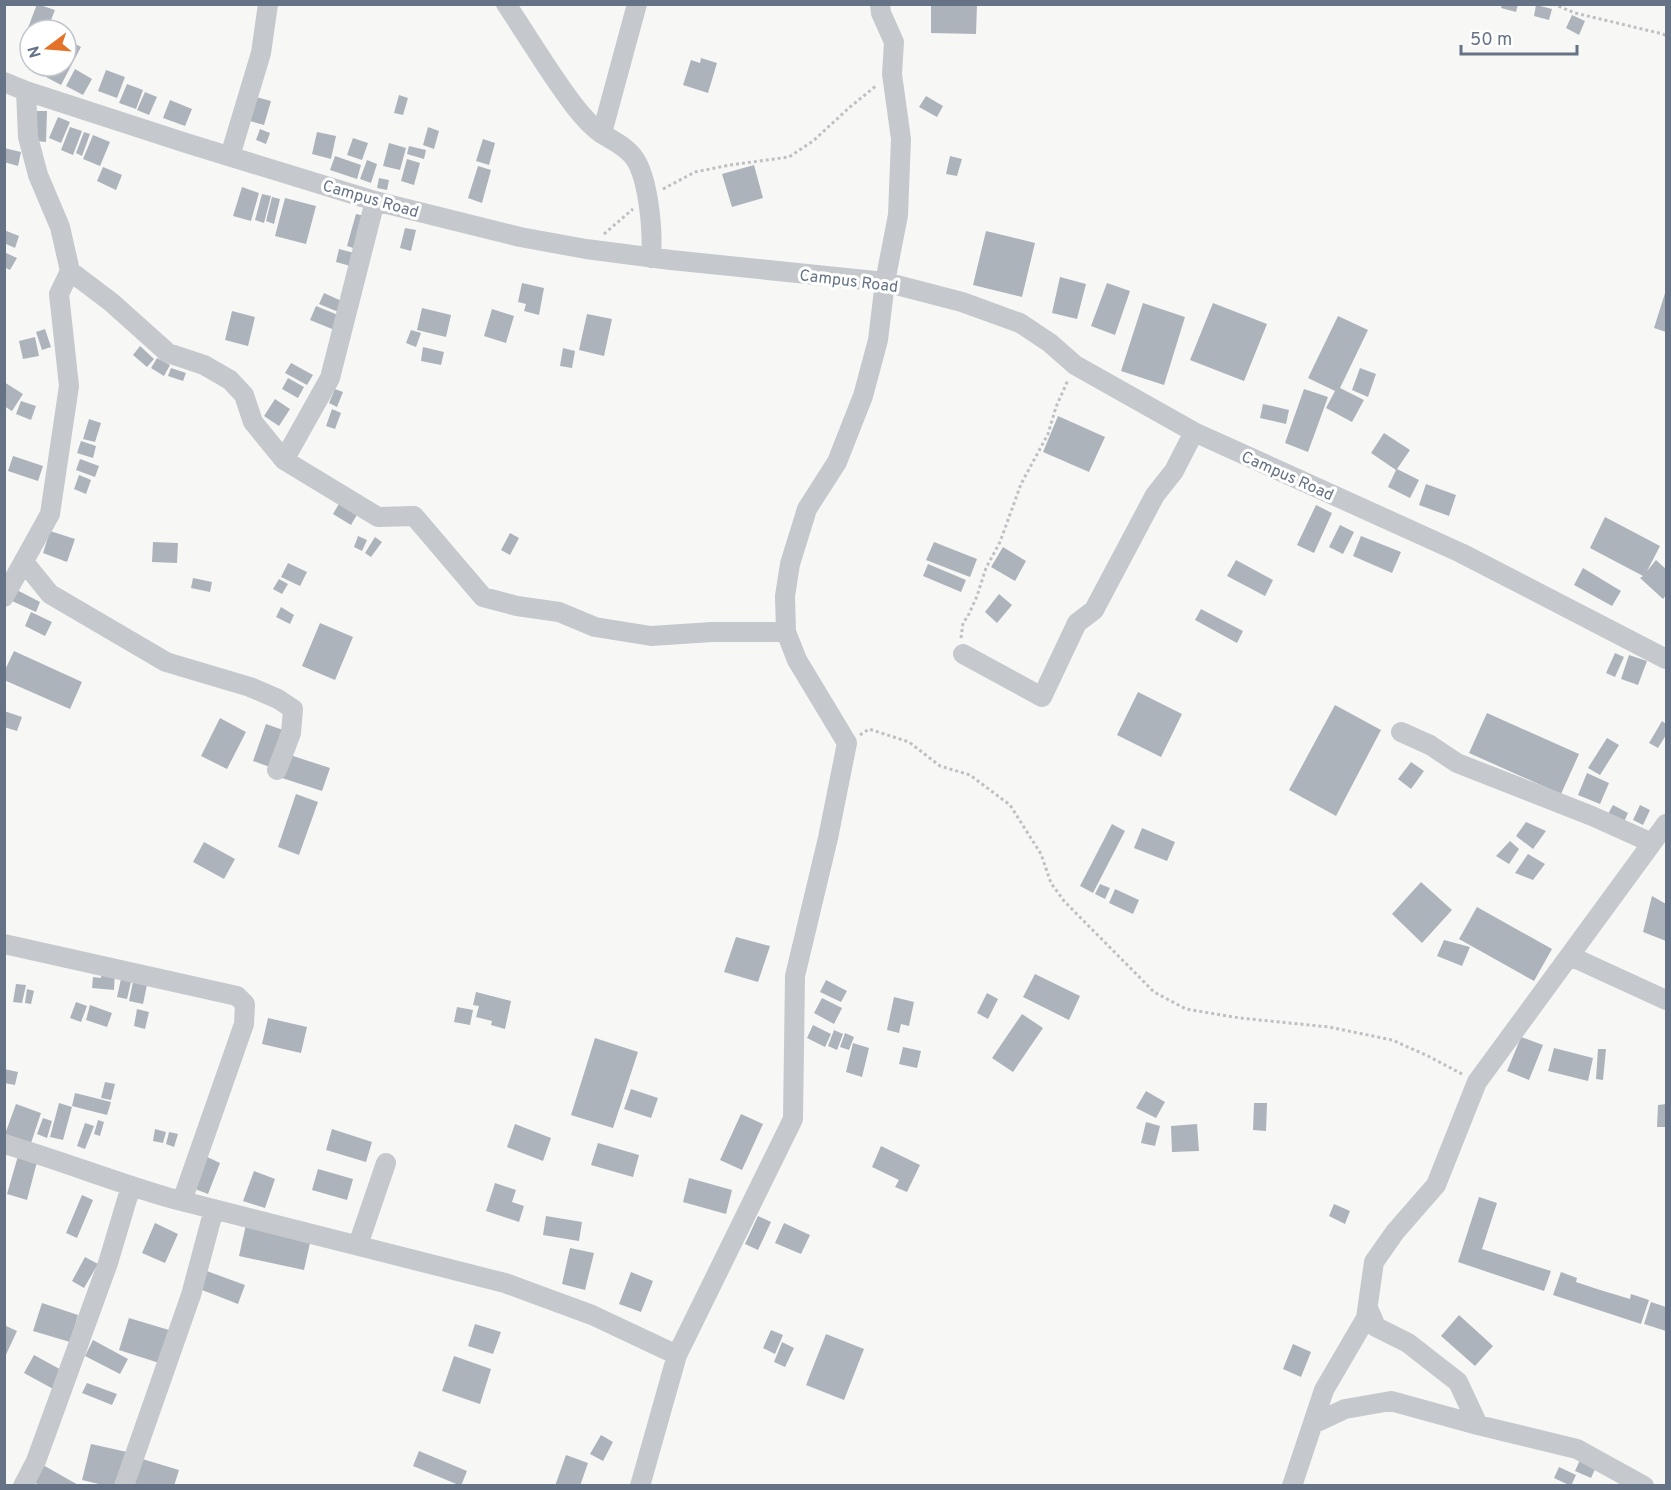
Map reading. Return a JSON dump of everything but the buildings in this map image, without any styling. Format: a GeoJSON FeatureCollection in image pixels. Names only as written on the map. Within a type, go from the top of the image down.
{"type":"FeatureCollection","features":[{"type":"Feature","properties":{"kind":"street"},"geometry":{"type":"LineString","coordinates":[[230,156],[261,53],[268,4]]}},
{"type":"Feature","properties":{"kind":"street"},"geometry":{"type":"LineString","coordinates":[[506,4],[570,101],[588,123],[619,143],[638,162],[643,174],[651,230],[651,258]]}},
{"type":"Feature","properties":{"kind":"street"},"geometry":{"type":"LineString","coordinates":[[640,1485],[677,1355],[793,1119],[795,976],[828,838],[847,743],[797,660],[786,632],[785,596],[790,564],[807,509],[837,462],[863,396],[878,340],[885,282],[898,215],[901,140],[892,74],[894,42],[881,13],[880,4]]}},
{"type":"Feature","properties":{"kind":"street"},"geometry":{"type":"LineString","coordinates":[[602,134],[634,6]]}},
{"type":"Feature","properties":{"kind":"street","name":"Campus Road"},"geometry":{"type":"LineString","coordinates":[[4,82],[26,91],[375,201],[520,237],[651,258],[885,282],[962,302],[1020,323],[1050,343],[1075,365],[1194,432],[1461,553],[1666,659]]}},
{"type":"Feature","properties":{"kind":"street"},"geometry":{"type":"LineString","coordinates":[[4,597],[50,514],[69,386],[59,294],[70,271],[60,226],[38,175],[28,137],[26,91]]}},
{"type":"Feature","properties":{"kind":"street"},"geometry":{"type":"LineString","coordinates":[[284,460],[330,378],[375,201]]}},
{"type":"Feature","properties":{"kind":"street"},"geometry":{"type":"LineString","coordinates":[[70,271],[111,302],[168,353],[204,365],[230,380],[244,395],[253,422],[284,460],[378,517],[414,516],[483,597],[517,606],[559,612],[595,627],[651,636],[712,632],[786,632]]}},
{"type":"Feature","properties":{"kind":"street"},"geometry":{"type":"LineString","coordinates":[[963,654],[1042,698],[1077,623],[1094,610],[1155,495],[1174,471],[1194,432]]}},
{"type":"Feature","properties":{"kind":"street"},"geometry":{"type":"LineString","coordinates":[[24,562],[50,594],[165,662],[250,687],[278,699],[293,709],[291,733],[277,770]]}},
{"type":"Feature","properties":{"kind":"street"},"geometry":{"type":"LineString","coordinates":[[1401,732],[1430,745],[1457,763],[1592,816],[1652,843]]}},
{"type":"Feature","properties":{"kind":"street"},"geometry":{"type":"LineString","coordinates":[[1292,1485],[1324,1390],[1366,1318],[1374,1262],[1395,1232],[1436,1185],[1477,1082],[1666,824]]}},
{"type":"Feature","properties":{"kind":"street"},"geometry":{"type":"LineString","coordinates":[[4,944],[237,996],[244,1004],[244,1024],[182,1201]]}},
{"type":"Feature","properties":{"kind":"street"},"geometry":{"type":"LineString","coordinates":[[1570,956],[1666,1000]]}},
{"type":"Feature","properties":{"kind":"street"},"geometry":{"type":"LineString","coordinates":[[4,1144],[182,1201],[505,1283],[592,1315],[677,1355]]}},
{"type":"Feature","properties":{"kind":"street"},"geometry":{"type":"LineString","coordinates":[[358,1245],[386,1163]]}},
{"type":"Feature","properties":{"kind":"street"},"geometry":{"type":"LineString","coordinates":[[23,1485],[36,1461],[108,1263],[131,1186]]}},
{"type":"Feature","properties":{"kind":"street"},"geometry":{"type":"LineString","coordinates":[[124,1485],[191,1295],[214,1209]]}},
{"type":"Feature","properties":{"kind":"street"},"geometry":{"type":"LineString","coordinates":[[1368,1308],[1376,1327],[1408,1343],[1458,1382],[1478,1425]]}},
{"type":"Feature","properties":{"kind":"street"},"geometry":{"type":"LineString","coordinates":[[1313,1424],[1345,1409],[1391,1401],[1577,1449],[1644,1485]]}},
{"type":"Feature","properties":{"kind":"path"},"geometry":{"type":"LineString","coordinates":[[1553,4],[1575,13],[1666,36]]}},
{"type":"Feature","properties":{"kind":"path"},"geometry":{"type":"LineString","coordinates":[[586,249],[646,198],[695,172],[789,157],[813,141],[850,107],[892,74]]}},
{"type":"Feature","properties":{"kind":"path"},"geometry":{"type":"LineString","coordinates":[[963,654],[961,630],[963,623],[977,596],[986,568],[1000,542],[1021,484],[1048,434],[1056,407],[1075,365]]}},
{"type":"Feature","properties":{"kind":"path"},"geometry":{"type":"LineString","coordinates":[[847,743],[869,729],[909,742],[940,765],[970,775],[1010,805],[1041,854],[1051,883],[1064,901],[1154,992],[1186,1009],[1240,1018],[1329,1026],[1392,1040],[1477,1082]]}}]}
